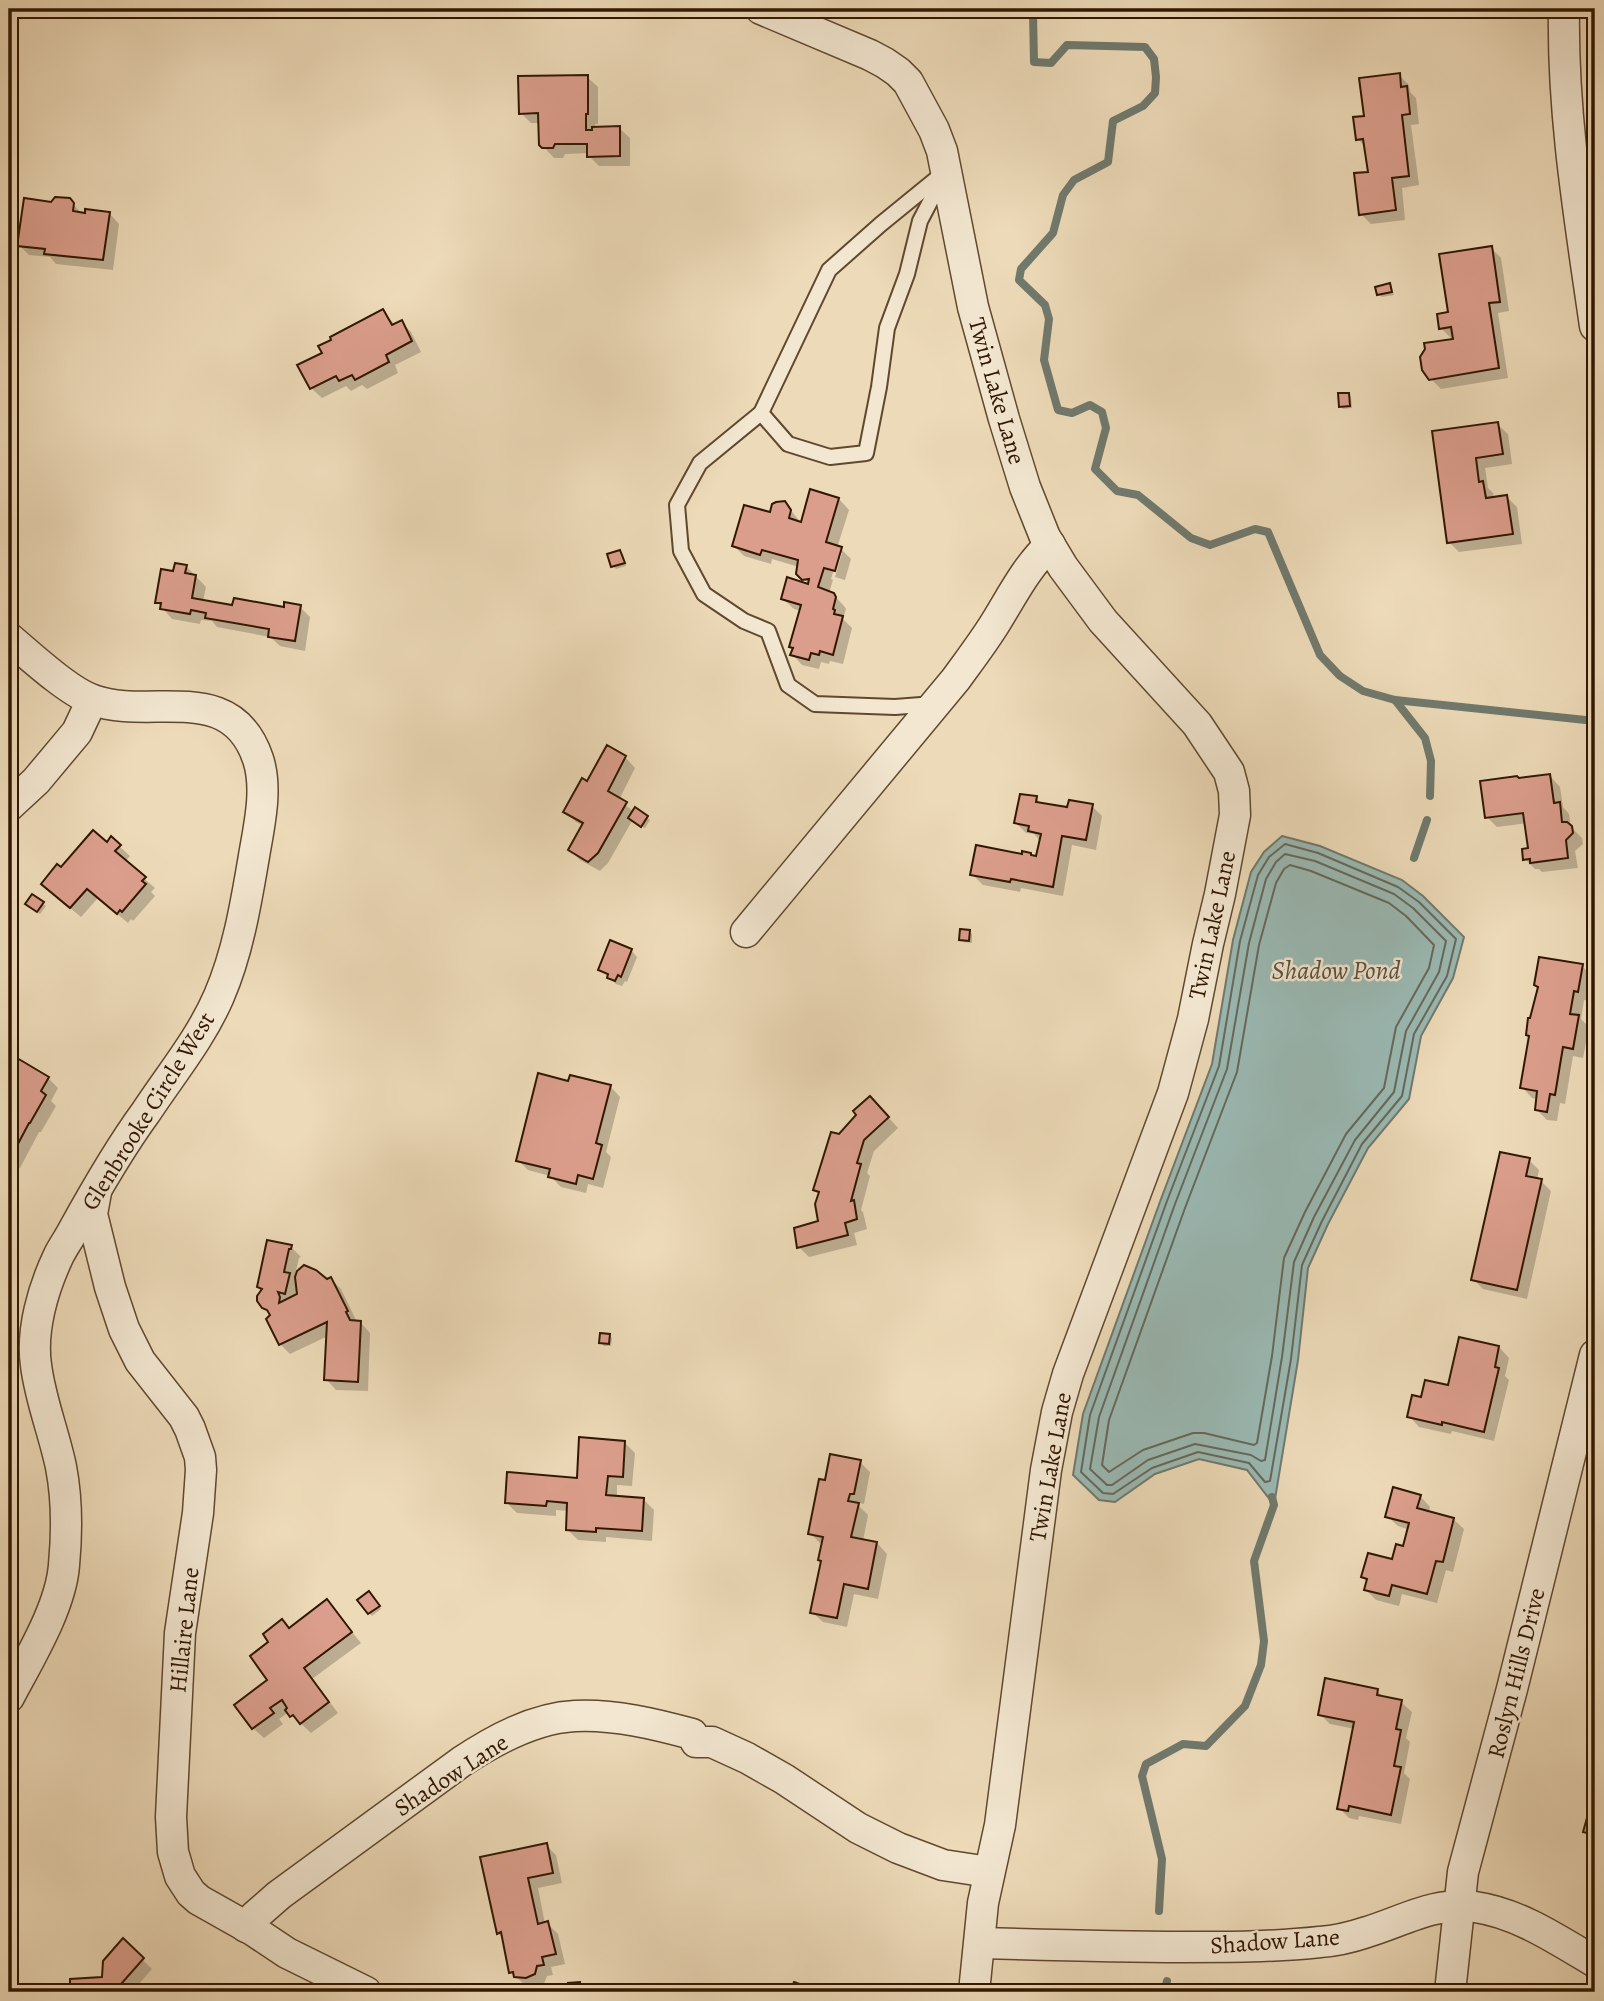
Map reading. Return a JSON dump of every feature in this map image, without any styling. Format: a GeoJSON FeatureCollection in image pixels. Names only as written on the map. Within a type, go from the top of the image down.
{"type":"FeatureCollection","features":[{"type":"Feature","properties":{"kind":"street","name":"Twin Lake Lane"},"geometry":{"type":"LineString","coordinates":[[761,9],[870,55],[898,72],[908,82],[934,130],[942,151],[973,307],[1025,487],[1050,545],[1103,621],[1197,724],[1229,772],[1234,792],[1235,815],[1220,894],[1193,1018],[1173,1093],[1068,1374],[1057,1412],[1046,1470],[1000,1825],[983,1903],[974,1992]]}},
{"type":"Feature","properties":{"kind":"street"},"geometry":{"type":"LineString","coordinates":[[1564,9],[1563,55],[1574,176],[1592,284],[1595,326]]}},
{"type":"Feature","properties":{"kind":"street"},"geometry":{"type":"LineString","coordinates":[[747,932],[936,704],[987,636],[1022,580],[1050,545]]}},
{"type":"Feature","properties":{"kind":"street","name":"Glenbrooke Circle West"},"geometry":{"type":"LineString","coordinates":[[9,638],[79,694],[92,700],[114,706],[188,705],[207,708],[231,720],[247,737],[258,760],[262,786],[259,831],[246,903],[219,996],[197,1038],[125,1140],[97,1188],[58,1256],[41,1302],[34,1336],[36,1367],[61,1467],[65,1501],[64,1564],[62,1579],[45,1628],[9,1697]]}},
{"type":"Feature","properties":{"kind":"street"},"geometry":{"type":"LineString","coordinates":[[9,806],[36,781],[77,732],[92,700]]}},
{"type":"Feature","properties":{"kind":"street","name":"Hillaire Lane"},"geometry":{"type":"LineString","coordinates":[[97,1188],[92,1214],[110,1287],[124,1329],[140,1361],[184,1417],[200,1457],[198,1513],[180,1633],[171,1817],[173,1852],[180,1876],[198,1900],[287,1953],[366,1992]]}},
{"type":"Feature","properties":{"kind":"street","name":"Roslyn Hills Drive"},"geometry":{"type":"LineString","coordinates":[[1450,1992],[1463,1871],[1512,1689],[1595,1355]]}},
{"type":"Feature","properties":{"kind":"street","name":"Shadow Lane"},"geometry":{"type":"LineString","coordinates":[[246,1927],[279,1895],[489,1744],[535,1724],[573,1716],[604,1716],[692,1734],[696,1742],[712,1742],[757,1763],[858,1828],[898,1848],[943,1865],[989,1872]]}},
{"type":"Feature","properties":{"kind":"street","name":"Shadow Lane"},"geometry":{"type":"LineString","coordinates":[[980,1943],[1268,1947],[1324,1942],[1368,1932],[1434,1909],[1458,1906],[1476,1907],[1511,1917],[1539,1929],[1595,1962]]}},
{"type":"Feature","properties":{"kind":"lane"},"geometry":{"type":"LineString","coordinates":[[936,704],[895,707],[815,704],[788,685],[768,631],[744,621],[704,594],[681,551],[677,505],[699,463],[761,413],[828,270],[946,171]]}},
{"type":"Feature","properties":{"kind":"lane"},"geometry":{"type":"LineString","coordinates":[[761,413],[788,444],[831,457],[866,453],[887,328],[907,274],[920,221],[946,171]]}},
{"type":"Feature","properties":{"kind":"water","name":"Shadow Pond"},"geometry":{"type":"Polygon","coordinates":[[[1282,836],[1320,846],[1402,880],[1423,896],[1464,937],[1453,978],[1421,1036],[1409,1099],[1368,1148],[1308,1268],[1298,1360],[1274,1505],[1247,1470],[1199,1459],[1155,1474],[1115,1502],[1099,1500],[1073,1475],[1083,1414],[1212,1064],[1233,940],[1251,872],[1264,852],[1282,836]]]}},
{"type":"Feature","properties":{"kind":"building"},"geometry":{"type":"Polygon","coordinates":[[[1400,73],[1401,87],[1407,86],[1410,114],[1402,115],[1409,176],[1392,178],[1396,210],[1359,215],[1354,173],[1368,172],[1363,139],[1356,140],[1353,117],[1364,116],[1359,78],[1400,73]]]}},
{"type":"Feature","properties":{"kind":"building"},"geometry":{"type":"Polygon","coordinates":[[[588,75],[586,130],[592,130],[592,127],[620,126],[620,156],[587,157],[587,144],[555,144],[553,148],[542,148],[539,145],[538,113],[519,114],[518,76],[588,75]]]}},
{"type":"Feature","properties":{"kind":"building"},"geometry":{"type":"Polygon","coordinates":[[[55,197],[70,198],[74,203],[73,211],[85,213],[85,209],[110,212],[103,260],[44,254],[45,249],[17,246],[24,198],[51,202],[55,197]]]}},
{"type":"Feature","properties":{"kind":"building"},"geometry":{"type":"Polygon","coordinates":[[[1492,246],[1500,302],[1489,303],[1499,368],[1429,380],[1422,370],[1420,357],[1425,349],[1424,343],[1453,339],[1451,327],[1439,329],[1437,314],[1448,312],[1439,254],[1492,246]]]}},
{"type":"Feature","properties":{"kind":"building"},"geometry":{"type":"Polygon","coordinates":[[[1390,283],[1392,292],[1377,295],[1375,287],[1390,283]]]}},
{"type":"Feature","properties":{"kind":"building"},"geometry":{"type":"Polygon","coordinates":[[[383,309],[392,325],[402,320],[412,341],[386,355],[389,362],[355,380],[352,375],[339,381],[336,376],[310,389],[297,365],[322,353],[318,346],[331,340],[330,337],[383,309]]]}},
{"type":"Feature","properties":{"kind":"building"},"geometry":{"type":"Polygon","coordinates":[[[1338,393],[1349,393],[1350,406],[1339,407],[1338,393]]]}},
{"type":"Feature","properties":{"kind":"building"},"geometry":{"type":"Polygon","coordinates":[[[1498,422],[1503,454],[1476,458],[1479,482],[1483,481],[1486,498],[1507,495],[1513,534],[1447,543],[1432,431],[1498,422]]]}},
{"type":"Feature","properties":{"kind":"building"},"geometry":{"type":"Polygon","coordinates":[[[810,489],[839,498],[826,542],[842,547],[835,571],[824,568],[818,587],[834,593],[834,614],[843,616],[833,655],[820,651],[819,655],[811,653],[809,660],[790,655],[793,648],[789,647],[801,605],[781,599],[787,577],[808,584],[809,579],[802,580],[796,574],[798,560],[762,550],[760,555],[732,546],[744,505],[770,512],[772,504],[785,501],[791,510],[789,518],[801,522],[810,489]]]}},
{"type":"Feature","properties":{"kind":"building"},"geometry":{"type":"Polygon","coordinates":[[[620,550],[625,563],[611,567],[607,554],[620,550]]]}},
{"type":"Feature","properties":{"kind":"building"},"geometry":{"type":"Polygon","coordinates":[[[175,563],[187,565],[185,573],[196,575],[192,598],[232,605],[234,598],[284,607],[284,602],[301,605],[295,641],[268,637],[269,629],[205,618],[206,613],[191,610],[190,614],[160,609],[161,603],[155,603],[161,569],[173,571],[175,563]]]}},
{"type":"Feature","properties":{"kind":"building"},"geometry":{"type":"Polygon","coordinates":[[[607,745],[626,756],[608,791],[627,802],[598,853],[588,862],[568,850],[583,823],[563,812],[582,778],[587,781],[607,745]]]}},
{"type":"Feature","properties":{"kind":"building"},"geometry":{"type":"Polygon","coordinates":[[[1550,774],[1554,803],[1560,802],[1562,822],[1572,826],[1573,833],[1566,840],[1568,858],[1530,863],[1530,859],[1523,860],[1522,849],[1528,848],[1523,813],[1485,818],[1480,781],[1550,774]]]}},
{"type":"Feature","properties":{"kind":"building"},"geometry":{"type":"Polygon","coordinates":[[[1020,794],[1037,796],[1036,802],[1067,807],[1069,800],[1093,804],[1086,840],[1062,836],[1053,887],[970,875],[976,845],[1022,854],[1022,851],[1036,856],[1041,834],[1028,831],[1029,826],[1014,823],[1020,794]]]}},
{"type":"Feature","properties":{"kind":"building"},"geometry":{"type":"Polygon","coordinates":[[[635,807],[648,816],[641,827],[628,818],[635,807]]]}},
{"type":"Feature","properties":{"kind":"building"},"geometry":{"type":"Polygon","coordinates":[[[93,830],[107,842],[111,836],[121,845],[115,851],[146,877],[142,881],[146,884],[122,912],[120,910],[117,914],[87,889],[70,908],[41,884],[57,864],[61,867],[93,830]]]}},
{"type":"Feature","properties":{"kind":"building"},"geometry":{"type":"Polygon","coordinates":[[[32,894],[44,902],[37,912],[25,904],[32,894]]]}},
{"type":"Feature","properties":{"kind":"building"},"geometry":{"type":"Polygon","coordinates":[[[960,929],[970,930],[969,941],[959,940],[960,929]]]}},
{"type":"Feature","properties":{"kind":"building"},"geometry":{"type":"Polygon","coordinates":[[[610,940],[632,949],[621,977],[618,975],[615,981],[598,970],[610,940]]]}},
{"type":"Feature","properties":{"kind":"building"},"geometry":{"type":"Polygon","coordinates":[[[1539,957],[1583,964],[1578,992],[1574,991],[1570,1014],[1579,1015],[1573,1049],[1563,1047],[1555,1095],[1550,1094],[1547,1112],[1535,1110],[1537,1091],[1520,1088],[1529,1036],[1526,1035],[1528,1018],[1538,987],[1534,985],[1539,957]]]}},
{"type":"Feature","properties":{"kind":"building"},"geometry":{"type":"Polygon","coordinates":[[[17,1058],[49,1077],[41,1091],[46,1095],[10,1159],[9,1073],[17,1058]]]}},
{"type":"Feature","properties":{"kind":"building"},"geometry":{"type":"Polygon","coordinates":[[[538,1073],[568,1081],[570,1075],[611,1085],[596,1143],[602,1145],[593,1179],[578,1175],[576,1184],[548,1177],[550,1169],[516,1161],[538,1073]]]}},
{"type":"Feature","properties":{"kind":"building"},"geometry":{"type":"Polygon","coordinates":[[[870,1096],[889,1117],[864,1140],[851,1201],[854,1200],[857,1219],[845,1223],[848,1235],[797,1248],[794,1228],[818,1221],[815,1204],[819,1192],[813,1190],[831,1132],[839,1134],[856,1115],[853,1111],[870,1096]]]}},
{"type":"Feature","properties":{"kind":"building"},"geometry":{"type":"Polygon","coordinates":[[[1500,1152],[1530,1158],[1526,1176],[1542,1179],[1517,1290],[1471,1280],[1500,1152]]]}},
{"type":"Feature","properties":{"kind":"building"},"geometry":{"type":"Polygon","coordinates":[[[267,1240],[292,1245],[284,1272],[290,1273],[285,1294],[278,1292],[279,1303],[297,1294],[295,1277],[304,1265],[327,1279],[331,1277],[350,1320],[361,1321],[358,1382],[324,1380],[327,1322],[279,1345],[266,1319],[270,1315],[257,1301],[262,1289],[257,1287],[267,1240]]]}},
{"type":"Feature","properties":{"kind":"building"},"geometry":{"type":"Polygon","coordinates":[[[600,1333],[610,1334],[609,1344],[599,1343],[600,1333]]]}},
{"type":"Feature","properties":{"kind":"building"},"geometry":{"type":"Polygon","coordinates":[[[1459,1337],[1499,1346],[1495,1367],[1499,1368],[1484,1432],[1407,1417],[1412,1395],[1421,1397],[1425,1380],[1448,1385],[1459,1337]]]}},
{"type":"Feature","properties":{"kind":"building"},"geometry":{"type":"Polygon","coordinates":[[[579,1437],[625,1441],[623,1477],[608,1476],[606,1495],[644,1498],[642,1531],[596,1528],[596,1532],[566,1530],[567,1503],[547,1501],[546,1506],[505,1503],[507,1472],[577,1478],[579,1437]]]}},
{"type":"Feature","properties":{"kind":"building"},"geometry":{"type":"Polygon","coordinates":[[[830,1454],[861,1460],[854,1494],[850,1494],[848,1501],[859,1503],[851,1537],[877,1542],[868,1589],[844,1584],[837,1618],[810,1613],[823,1537],[808,1534],[819,1479],[825,1480],[830,1454]]]}},
{"type":"Feature","properties":{"kind":"building"},"geometry":{"type":"Polygon","coordinates":[[[1393,1487],[1421,1495],[1417,1508],[1454,1518],[1443,1562],[1436,1561],[1427,1594],[1392,1585],[1389,1596],[1364,1590],[1367,1579],[1361,1577],[1368,1553],[1392,1559],[1396,1544],[1403,1546],[1409,1523],[1385,1517],[1393,1487]]]}},
{"type":"Feature","properties":{"kind":"building"},"geometry":{"type":"Polygon","coordinates":[[[369,1591],[380,1606],[368,1614],[357,1600],[369,1591]]]}},
{"type":"Feature","properties":{"kind":"building"},"geometry":{"type":"Polygon","coordinates":[[[327,1599],[352,1632],[304,1668],[329,1702],[300,1724],[293,1715],[290,1717],[282,1700],[270,1708],[274,1713],[252,1729],[234,1705],[267,1680],[250,1656],[268,1642],[263,1634],[282,1619],[289,1628],[327,1599]]]}},
{"type":"Feature","properties":{"kind":"building"},"geometry":{"type":"Polygon","coordinates":[[[1325,1678],[1378,1689],[1377,1695],[1402,1700],[1396,1729],[1401,1730],[1394,1766],[1401,1767],[1391,1815],[1349,1806],[1348,1811],[1337,1809],[1354,1722],[1318,1715],[1325,1678]]]}},
{"type":"Feature","properties":{"kind":"building"},"geometry":{"type":"Polygon","coordinates":[[[1595,1793],[1595,1835],[1583,1832],[1595,1793]]]}},
{"type":"Feature","properties":{"kind":"building"},"geometry":{"type":"Polygon","coordinates":[[[547,1843],[553,1873],[528,1878],[538,1924],[548,1921],[556,1954],[542,1957],[544,1965],[537,1966],[535,1974],[526,1978],[514,1977],[513,1972],[509,1973],[501,1932],[497,1934],[480,1857],[547,1843]]]}},
{"type":"Feature","properties":{"kind":"building"},"geometry":{"type":"Polygon","coordinates":[[[123,1938],[144,1958],[114,1992],[70,1992],[70,1979],[102,1977],[103,1961],[123,1938]]]}},
{"type":"Feature","properties":{"kind":"building"},"geometry":{"type":"Polygon","coordinates":[[[580,1982],[581,1992],[569,1992],[568,1983],[580,1982]]]}},
{"type":"Feature","properties":{"kind":"building"},"geometry":{"type":"Polygon","coordinates":[[[794,1982],[822,1992],[790,1992],[794,1982]]]}},
{"type":"Feature","properties":{"kind":"waterway"},"geometry":{"type":"LineString","coordinates":[[1036,9],[1033,12],[1034,62],[1051,63],[1067,45],[1145,47],[1154,59],[1155,93],[1143,106],[1113,121],[1108,162],[1074,180],[1063,195],[1053,233],[1021,269],[1019,280],[1045,305],[1049,319],[1044,360],[1058,410],[1072,413],[1090,405],[1102,412],[1106,428],[1095,469],[1117,491],[1138,495],[1191,538],[1210,545],[1255,529],[1268,532],[1320,655],[1340,676],[1363,691],[1395,700],[1595,721]]}},
{"type":"Feature","properties":{"kind":"waterway"},"geometry":{"type":"LineString","coordinates":[[1395,700],[1425,738],[1431,761],[1430,796]]}},
{"type":"Feature","properties":{"kind":"waterway"},"geometry":{"type":"LineString","coordinates":[[1414,858],[1427,820]]}},
{"type":"Feature","properties":{"kind":"waterway"},"geometry":{"type":"LineString","coordinates":[[1159,1911],[1162,1859],[1142,1776],[1146,1764],[1183,1744],[1206,1746],[1245,1706],[1261,1665],[1264,1641],[1254,1561],[1274,1505],[1272,1497]]}},
{"type":"Feature","properties":{"kind":"waterway"},"geometry":{"type":"LineString","coordinates":[[1164,1992],[1167,1981]]}}]}
